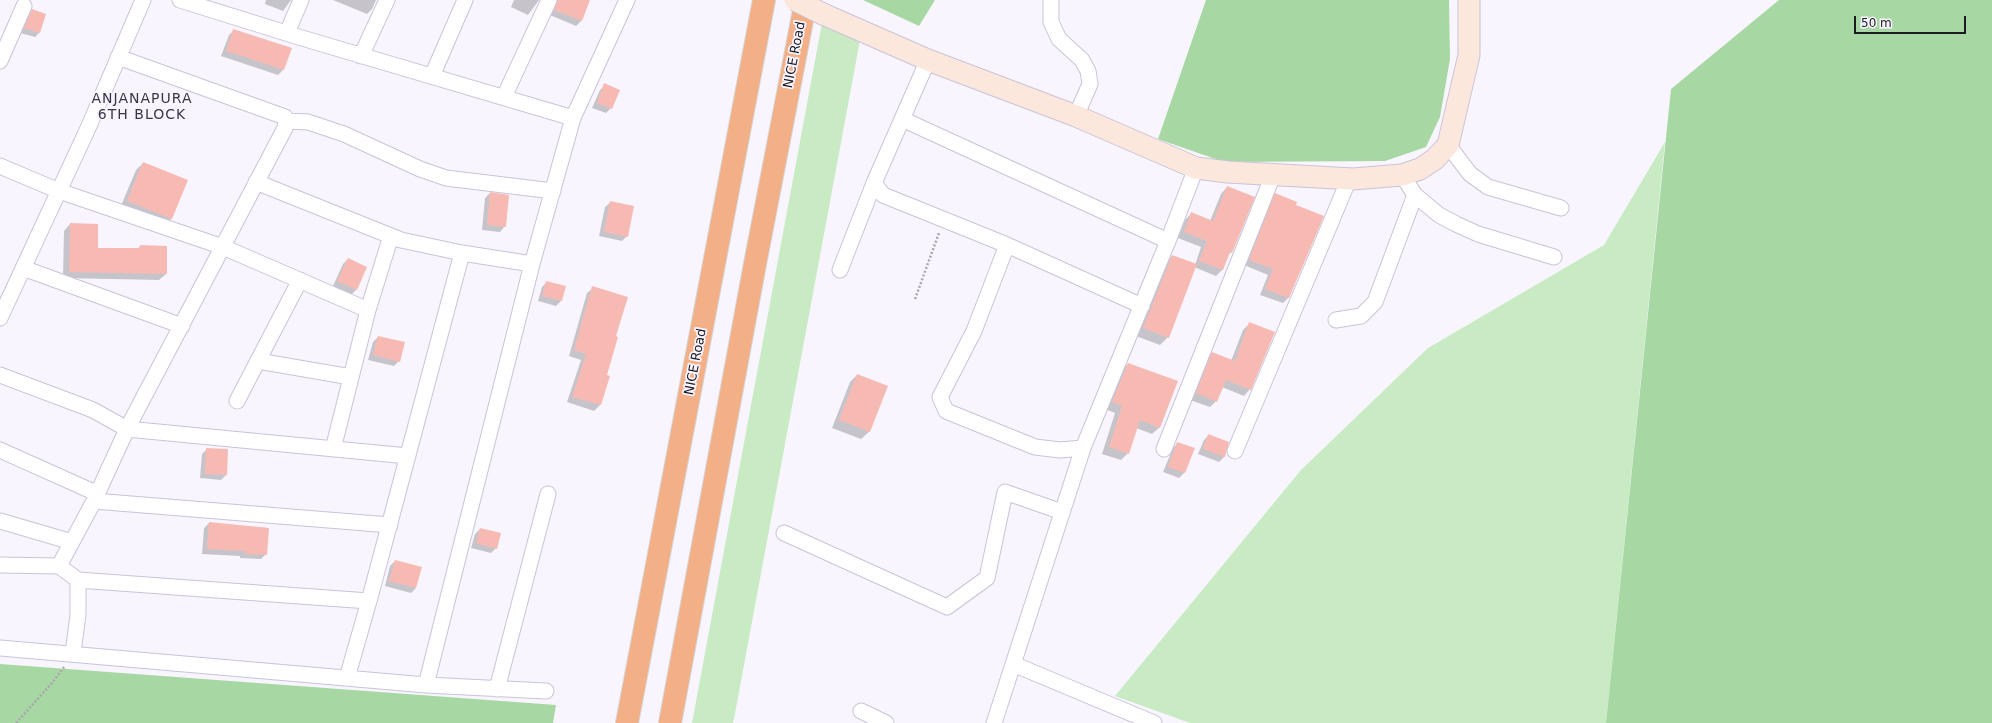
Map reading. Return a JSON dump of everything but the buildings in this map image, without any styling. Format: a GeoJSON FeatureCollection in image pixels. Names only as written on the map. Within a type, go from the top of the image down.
{"type":"FeatureCollection","features":[{"type":"Feature","properties":{"kind":"highway","name":"NICE Road"},"geometry":{"type":"LineString","coordinates":[[627,723],[764,0]]}},
{"type":"Feature","properties":{"kind":"highway","name":"NICE Road"},"geometry":{"type":"LineString","coordinates":[[670,723],[755,264],[806,0]]}},
{"type":"Feature","properties":{"kind":"street"},"geometry":{"type":"LineString","coordinates":[[0,318],[59,191],[142,0]]}},
{"type":"Feature","properties":{"kind":"street"},"geometry":{"type":"LineString","coordinates":[[180,0],[221,6],[286,34],[573,118]]}},
{"type":"Feature","properties":{"kind":"street"},"geometry":{"type":"LineString","coordinates":[[286,34],[302,0]]}},
{"type":"Feature","properties":{"kind":"street"},"geometry":{"type":"LineString","coordinates":[[361,56],[387,0]]}},
{"type":"Feature","properties":{"kind":"street"},"geometry":{"type":"LineString","coordinates":[[432,76],[465,0]]}},
{"type":"Feature","properties":{"kind":"street"},"geometry":{"type":"LineString","coordinates":[[504,98],[549,0]]}},
{"type":"Feature","properties":{"kind":"street"},"geometry":{"type":"LineString","coordinates":[[426,685],[532,264],[573,118],[627,0]]}},
{"type":"Feature","properties":{"kind":"street"},"geometry":{"type":"LineString","coordinates":[[795,0],[928,60],[1076,116],[1196,168],[1274,175],[1349,179],[1402,176],[1425,166],[1435,159],[1448,145],[1468,55],[1469,0]]}},
{"type":"Feature","properties":{"kind":"street"},"geometry":{"type":"LineString","coordinates":[[1051,0],[1051,22],[1059,39],[1082,60],[1088,71],[1090,84],[1076,116]]}},
{"type":"Feature","properties":{"kind":"street"},"geometry":{"type":"LineString","coordinates":[[0,61],[24,6]]}},
{"type":"Feature","properties":{"kind":"street"},"geometry":{"type":"LineString","coordinates":[[59,566],[95,497],[127,429],[286,126],[285,117],[118,57]]}},
{"type":"Feature","properties":{"kind":"street"},"geometry":{"type":"LineString","coordinates":[[840,270],[874,183],[928,60]]}},
{"type":"Feature","properties":{"kind":"street"},"geometry":{"type":"LineString","coordinates":[[902,119],[1168,241]]}},
{"type":"Feature","properties":{"kind":"street"},"geometry":{"type":"LineString","coordinates":[[286,121],[308,122],[344,134],[420,169],[446,178],[552,191]]}},
{"type":"Feature","properties":{"kind":"street"},"geometry":{"type":"LineString","coordinates":[[1448,145],[1470,174],[1488,187],[1561,208]]}},
{"type":"Feature","properties":{"kind":"street"},"geometry":{"type":"LineString","coordinates":[[0,166],[59,191],[223,247],[368,310]]}},
{"type":"Feature","properties":{"kind":"street"},"geometry":{"type":"LineString","coordinates":[[994,723],[1083,448],[1142,306],[1196,168]]}},
{"type":"Feature","properties":{"kind":"street"},"geometry":{"type":"LineString","coordinates":[[1164,449],[1274,175]]}},
{"type":"Feature","properties":{"kind":"street"},"geometry":{"type":"LineString","coordinates":[[1402,176],[1415,195],[1439,215],[1478,234],[1554,257]]}},
{"type":"Feature","properties":{"kind":"street"},"geometry":{"type":"LineString","coordinates":[[1235,451],[1349,179]]}},
{"type":"Feature","properties":{"kind":"street"},"geometry":{"type":"LineString","coordinates":[[256,182],[401,240],[462,253],[532,264]]}},
{"type":"Feature","properties":{"kind":"street"},"geometry":{"type":"LineString","coordinates":[[874,183],[883,195],[1007,245],[1142,306]]}},
{"type":"Feature","properties":{"kind":"street"},"geometry":{"type":"LineString","coordinates":[[1336,320],[1361,316],[1375,302],[1415,195]]}},
{"type":"Feature","properties":{"kind":"street"},"geometry":{"type":"LineString","coordinates":[[333,449],[368,310],[391,236]]}},
{"type":"Feature","properties":{"kind":"street"},"geometry":{"type":"LineString","coordinates":[[1007,245],[974,331],[940,397],[946,410],[1035,447],[1060,450],[1083,448]]}},
{"type":"Feature","properties":{"kind":"street"},"geometry":{"type":"LineString","coordinates":[[347,678],[370,601],[462,253]]}},
{"type":"Feature","properties":{"kind":"street"},"geometry":{"type":"LineString","coordinates":[[23,268],[182,326]]}},
{"type":"Feature","properties":{"kind":"street"},"geometry":{"type":"LineString","coordinates":[[237,401],[300,280]]}},
{"type":"Feature","properties":{"kind":"street"},"geometry":{"type":"LineString","coordinates":[[258,361],[351,377]]}},
{"type":"Feature","properties":{"kind":"street"},"geometry":{"type":"LineString","coordinates":[[0,375],[93,410],[127,429],[408,456]]}},
{"type":"Feature","properties":{"kind":"street"},"geometry":{"type":"LineString","coordinates":[[0,450],[95,497],[390,525]]}},
{"type":"Feature","properties":{"kind":"street"},"geometry":{"type":"LineString","coordinates":[[784,533],[947,607],[987,578],[1005,492],[1062,512]]}},
{"type":"Feature","properties":{"kind":"street"},"geometry":{"type":"LineString","coordinates":[[497,689],[548,494]]}},
{"type":"Feature","properties":{"kind":"street"},"geometry":{"type":"LineString","coordinates":[[0,521],[72,542]]}},
{"type":"Feature","properties":{"kind":"street"},"geometry":{"type":"LineString","coordinates":[[0,565],[59,566],[78,580],[370,601]]}},
{"type":"Feature","properties":{"kind":"street"},"geometry":{"type":"LineString","coordinates":[[73,653],[78,615],[78,580]]}},
{"type":"Feature","properties":{"kind":"street"},"geometry":{"type":"LineString","coordinates":[[0,648],[73,653],[426,685],[546,691]]}},
{"type":"Feature","properties":{"kind":"street"},"geometry":{"type":"LineString","coordinates":[[1013,664],[1154,723]]}},
{"type":"Feature","properties":{"kind":"street"},"geometry":{"type":"LineString","coordinates":[[861,711],[886,723]]}},
{"type":"Feature","properties":{"kind":"path"},"geometry":{"type":"LineString","coordinates":[[914,299],[944,220]]}},
{"type":"Feature","properties":{"kind":"path"},"geometry":{"type":"LineString","coordinates":[[16,723],[52,683],[73,653]]}},
{"type":"Feature","properties":{"kind":"green space"},"geometry":{"type":"Polygon","coordinates":[[[863,0],[935,0],[919,26],[863,0]]]}},
{"type":"Feature","properties":{"kind":"green space"},"geometry":{"type":"Polygon","coordinates":[[[1206,0],[1449,0],[1450,59],[1440,117],[1426,147],[1385,161],[1224,162],[1158,139],[1206,0]]]}},
{"type":"Feature","properties":{"kind":"green space"},"geometry":{"type":"Polygon","coordinates":[[[1779,0],[1992,0],[1992,723],[1606,723],[1671,89],[1779,0]]]}},
{"type":"Feature","properties":{"kind":"green space"},"geometry":{"type":"Polygon","coordinates":[[[822,23],[860,40],[736,708],[733,723],[692,723],[822,23]]]}},
{"type":"Feature","properties":{"kind":"green space"},"geometry":{"type":"Polygon","coordinates":[[[1665,142],[1606,723],[1190,723],[1115,696],[1301,470],[1428,348],[1604,245],[1665,142]]]}},
{"type":"Feature","properties":{"kind":"green space"},"geometry":{"type":"Polygon","coordinates":[[[0,664],[556,705],[553,723],[0,723],[0,664]]]}},
{"type":"Feature","properties":{"kind":"district","name":"ANJANAPURA 6TH BLOCK"},"geometry":{"type":"Point","coordinates":[142,108]}}]}
